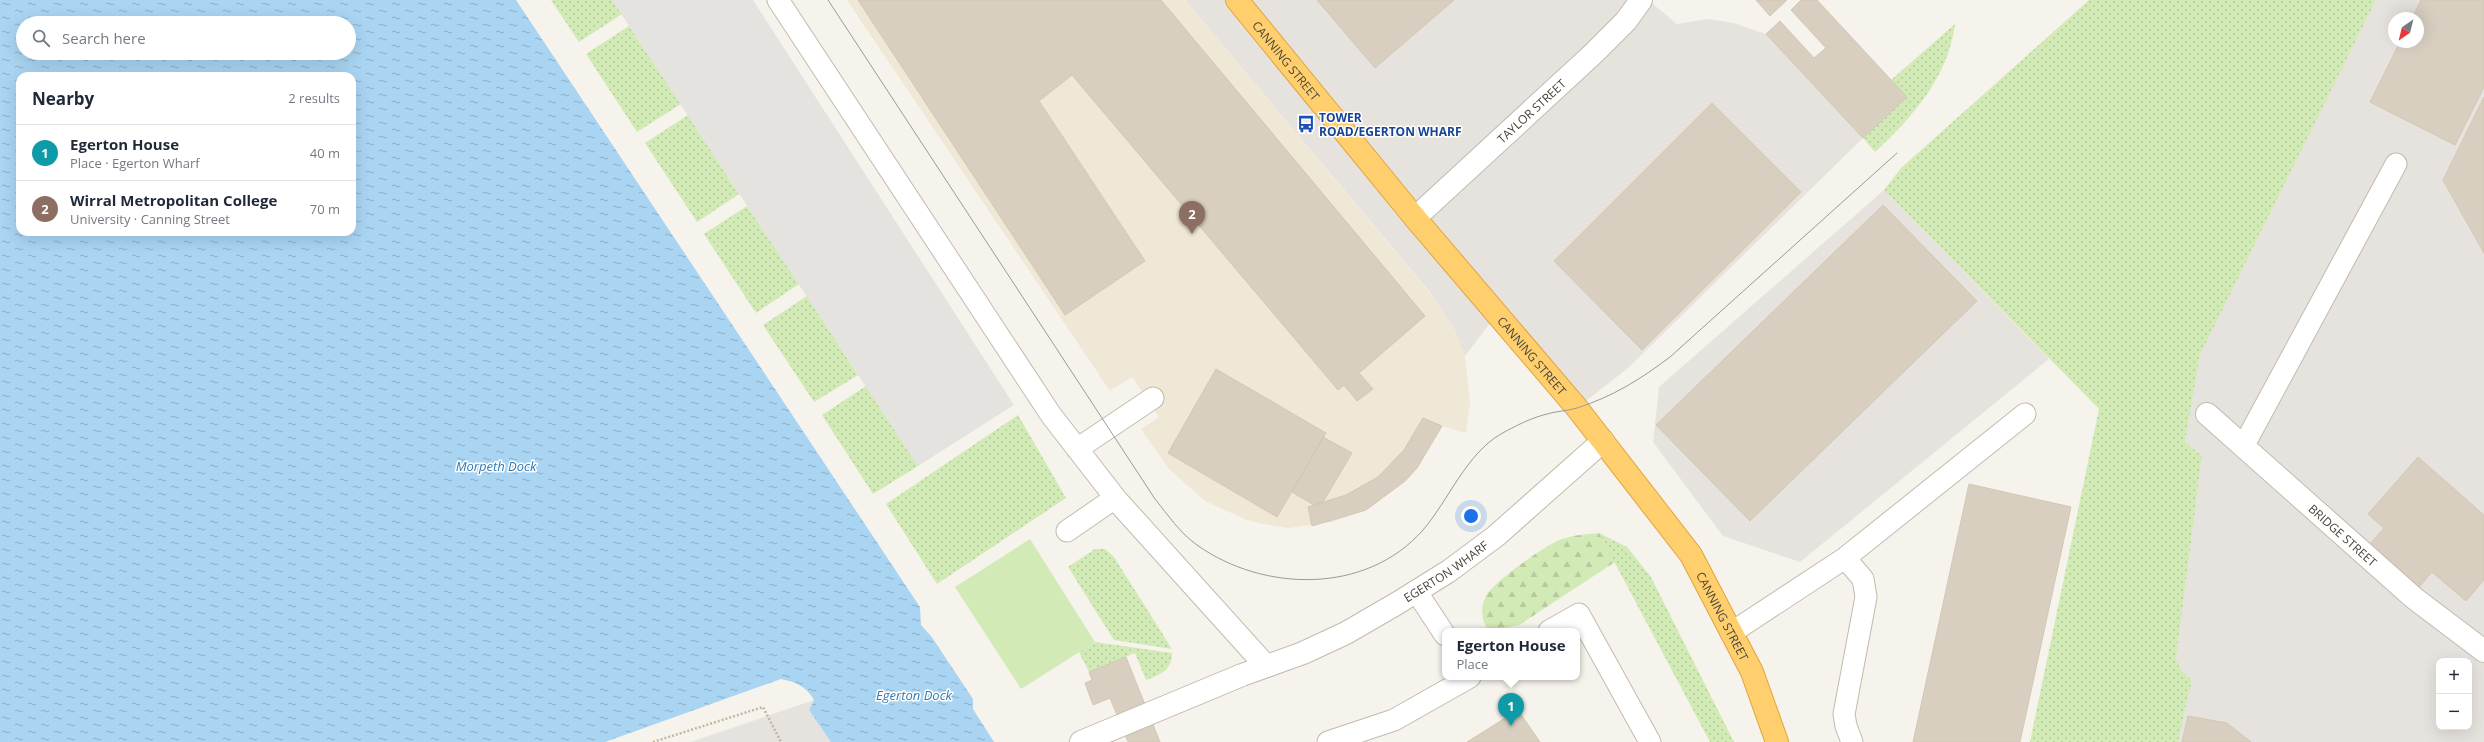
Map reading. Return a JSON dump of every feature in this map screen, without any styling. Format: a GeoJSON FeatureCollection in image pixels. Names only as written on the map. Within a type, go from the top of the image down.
{"type":"FeatureCollection","features":[{"type":"Feature","properties":{"kind":"highway","name":"CANNING STREET"},"geometry":{"type":"LineString","coordinates":[[1237,0],[1415,218],[1603,441],[1691,555],[1752,672],[1777,742]]}},
{"type":"Feature","properties":{"kind":"street","name":"TAYLOR STREET"},"geometry":{"type":"LineString","coordinates":[[1415,218],[1594,54],[1626,21],[1641,0]]}},
{"type":"Feature","properties":{"kind":"street","name":"BRIDGE STREET"},"geometry":{"type":"LineString","coordinates":[[2207,414],[2414,598],[2484,651]]}},
{"type":"Feature","properties":{"kind":"street","name":"EGERTON WHARF"},"geometry":{"type":"LineString","coordinates":[[1081,742],[1266,666],[1303,653],[1346,633],[1449,571],[1496,536],[1603,441]]}},
{"type":"Feature","properties":{"kind":"street"},"geometry":{"type":"LineString","coordinates":[[1118,501],[1266,666]]}},
{"type":"Feature","properties":{"kind":"lane"},"geometry":{"type":"LineString","coordinates":[[778,0],[1047,409],[1118,501],[1067,531]]}},
{"type":"Feature","properties":{"kind":"lane"},"geometry":{"type":"LineString","coordinates":[[2244,446],[2396,164]]}},
{"type":"Feature","properties":{"kind":"lane"},"geometry":{"type":"LineString","coordinates":[[1077,449],[1153,398]]}},
{"type":"Feature","properties":{"kind":"lane"},"geometry":{"type":"LineString","coordinates":[[1731,633],[1845,558],[2025,414]]}},
{"type":"Feature","properties":{"kind":"lane"},"geometry":{"type":"LineString","coordinates":[[1845,558],[1864,579],[1866,597],[1844,714],[1846,726],[1852,742]]}},
{"type":"Feature","properties":{"kind":"lane"},"geometry":{"type":"LineString","coordinates":[[1416,591],[1442,630]]}},
{"type":"Feature","properties":{"kind":"lane"},"geometry":{"type":"LineString","coordinates":[[1554,628],[1579,614],[1650,742]]}},
{"type":"Feature","properties":{"kind":"lane"},"geometry":{"type":"LineString","coordinates":[[1328,742],[1394,720],[1465,680]]}},
{"type":"Feature","properties":{"kind":"path"},"geometry":{"type":"LineString","coordinates":[[654,742],[763,706],[781,742]]}},
{"type":"Feature","properties":{"kind":"shaded area"},"geometry":{"type":"Polygon","coordinates":[[[612,0],[753,0],[1014,405],[918,466],[612,0]]]}},
{"type":"Feature","properties":{"kind":"shaded area"},"geometry":{"type":"Polygon","coordinates":[[[847,0],[1185,0],[1438,303],[1455,331],[1465,356],[1470,402],[1466,433],[1442,426],[1417,468],[1405,482],[1366,510],[1332,522],[1289,528],[1268,525],[1247,520],[1205,501],[1169,469],[1141,429],[1159,417],[1132,377],[1110,391],[847,0]]]}},
{"type":"Feature","properties":{"kind":"shaded area"},"geometry":{"type":"Polygon","coordinates":[[[1185,0],[1648,0],[1677,24],[1708,19],[1733,23],[1766,34],[1863,138],[1628,368],[1577,408],[1497,314],[1465,356],[1455,331],[1433,296],[1185,0]]]}},
{"type":"Feature","properties":{"kind":"shaded area"},"geometry":{"type":"Polygon","coordinates":[[[2376,0],[2484,0],[2484,742],[2178,742],[2192,680],[2181,670],[2176,659],[2202,456],[2185,442],[2200,355],[2376,0]]]}},
{"type":"Feature","properties":{"kind":"shaded area"},"geometry":{"type":"Polygon","coordinates":[[[1884,190],[2049,359],[1800,562],[1723,536],[1653,442],[1659,387],[1884,190]]]}},
{"type":"Feature","properties":{"kind":"shaded area"},"geometry":{"type":"Polygon","coordinates":[[[814,700],[809,710],[831,742],[691,742],[814,700]]]}},
{"type":"Feature","properties":{"kind":"shaded area"},"geometry":{"type":"Polygon","coordinates":[[[742,727],[749,742],[701,742],[742,727]]]}},
{"type":"Feature","properties":{"kind":"green space"},"geometry":{"type":"Polygon","coordinates":[[[551,0],[612,0],[622,14],[579,42],[551,0]]]}},
{"type":"Feature","properties":{"kind":"green space"},"geometry":{"type":"Polygon","coordinates":[[[2089,0],[2376,0],[2200,355],[2185,442],[2202,456],[2176,659],[2181,670],[2192,680],[2178,742],[2030,742],[2099,409],[1884,190],[1901,168],[2089,0]]]}},
{"type":"Feature","properties":{"kind":"green space"},"geometry":{"type":"Polygon","coordinates":[[[1955,24],[1945,61],[1937,79],[1927,95],[1903,125],[1875,152],[1863,138],[1907,97],[1891,80],[1955,24]]]}},
{"type":"Feature","properties":{"kind":"green space"},"geometry":{"type":"Polygon","coordinates":[[[629,26],[681,104],[637,132],[586,54],[629,26]]]}},
{"type":"Feature","properties":{"kind":"green space"},"geometry":{"type":"Polygon","coordinates":[[[688,115],[739,194],[697,222],[645,143],[688,115]]]}},
{"type":"Feature","properties":{"kind":"green space"},"geometry":{"type":"Polygon","coordinates":[[[747,206],[799,284],[756,313],[704,234],[747,206]]]}},
{"type":"Feature","properties":{"kind":"green space"},"geometry":{"type":"Polygon","coordinates":[[[807,296],[858,375],[814,402],[763,325],[807,296]]]}},
{"type":"Feature","properties":{"kind":"green space"},"geometry":{"type":"Polygon","coordinates":[[[866,386],[918,466],[873,494],[822,415],[866,386]]]}},
{"type":"Feature","properties":{"kind":"green space"},"geometry":{"type":"Polygon","coordinates":[[[1018,415],[1066,498],[937,584],[886,504],[1018,415]]]}},
{"type":"Feature","properties":{"kind":"green space"},"geometry":{"type":"Polygon","coordinates":[[[1599,533],[1627,547],[1651,577],[1734,742],[1710,742],[1599,533]]]}},
{"type":"Feature","properties":{"kind":"green space"},"geometry":{"type":"Polygon","coordinates":[[[1599,533],[1615,562],[1519,625],[1504,628],[1487,628],[1482,614],[1484,601],[1486,596],[1499,582],[1521,564],[1555,542],[1585,534],[1599,533]]]}},
{"type":"Feature","properties":{"kind":"green space"},"geometry":{"type":"Polygon","coordinates":[[[1030,539],[1095,642],[1021,689],[955,587],[1030,539]]]}},
{"type":"Feature","properties":{"kind":"green space"},"geometry":{"type":"Polygon","coordinates":[[[1095,549],[1105,549],[1114,557],[1172,649],[1114,640],[1068,567],[1095,549]]]}},
{"type":"Feature","properties":{"kind":"green space"},"geometry":{"type":"Polygon","coordinates":[[[1095,642],[1172,653],[1170,664],[1160,674],[1146,680],[1135,653],[1089,672],[1079,652],[1095,642]]]}},
{"type":"Feature","properties":{"kind":"water","name":"Morpeth Dock"},"geometry":{"type":"Polygon","coordinates":[[[0,0],[516,0],[920,607],[921,625],[931,636],[973,699],[973,709],[994,742],[831,742],[809,710],[814,700],[808,691],[800,685],[781,679],[605,742],[0,742],[0,0]]]}},
{"type":"Feature","properties":{"kind":"building"},"geometry":{"type":"Polygon","coordinates":[[[858,0],[1161,0],[1425,316],[1359,373],[1373,389],[1357,401],[1344,385],[1338,390],[1072,75],[1039,101],[1145,261],[1065,315],[858,0]]]}},
{"type":"Feature","properties":{"kind":"building"},"geometry":{"type":"Polygon","coordinates":[[[1317,0],[1454,0],[1375,68],[1317,0]]]}},
{"type":"Feature","properties":{"kind":"building"},"geometry":{"type":"Polygon","coordinates":[[[1756,0],[1787,0],[1770,16],[1756,0]]]}},
{"type":"Feature","properties":{"kind":"building"},"geometry":{"type":"Polygon","coordinates":[[[1801,0],[1817,0],[1907,97],[1863,138],[1766,34],[1780,21],[1814,58],[1826,48],[1791,10],[1801,0]]]}},
{"type":"Feature","properties":{"kind":"building"},"geometry":{"type":"Polygon","coordinates":[[[2421,0],[2484,0],[2484,87],[2455,145],[2370,102],[2397,48],[2424,48],[2424,12],[2415,12],[2421,0]]]}},
{"type":"Feature","properties":{"kind":"building"},"geometry":{"type":"Polygon","coordinates":[[[2484,97],[2484,253],[2443,180],[2484,97]]]}},
{"type":"Feature","properties":{"kind":"building"},"geometry":{"type":"Polygon","coordinates":[[[1712,103],[1801,192],[1642,350],[1554,261],[1712,103]]]}},
{"type":"Feature","properties":{"kind":"building"},"geometry":{"type":"Polygon","coordinates":[[[1883,205],[1977,301],[1750,521],[1656,425],[1883,205]]]}},
{"type":"Feature","properties":{"kind":"building"},"geometry":{"type":"Polygon","coordinates":[[[1216,369],[1326,433],[1277,517],[1168,453],[1216,369]]]}},
{"type":"Feature","properties":{"kind":"building"},"geometry":{"type":"Polygon","coordinates":[[[1423,418],[1442,426],[1417,468],[1405,481],[1366,510],[1312,526],[1308,507],[1346,495],[1378,477],[1404,450],[1423,418]]]}},
{"type":"Feature","properties":{"kind":"building"},"geometry":{"type":"Polygon","coordinates":[[[1323,437],[1352,453],[1323,502],[1314,505],[1292,492],[1323,437]]]}},
{"type":"Feature","properties":{"kind":"building"},"geometry":{"type":"Polygon","coordinates":[[[2418,457],[2484,515],[2484,580],[2466,601],[2432,572],[2419,587],[2370,544],[2384,528],[2368,514],[2418,457]]]}},
{"type":"Feature","properties":{"kind":"building"},"geometry":{"type":"Polygon","coordinates":[[[1969,484],[2071,507],[2020,742],[1913,742],[1969,484]]]}},
{"type":"Feature","properties":{"kind":"building"},"geometry":{"type":"Polygon","coordinates":[[[1126,657],[1160,742],[1128,742],[1110,698],[1093,705],[1085,683],[1092,680],[1089,672],[1126,657]]]}},
{"type":"Feature","properties":{"kind":"building"},"geometry":{"type":"Polygon","coordinates":[[[1518,710],[1540,742],[1467,742],[1518,710]]]}},
{"type":"Feature","properties":{"kind":"building"},"geometry":{"type":"Polygon","coordinates":[[[2188,716],[2227,723],[2251,742],[2182,742],[2188,716]]]}},
{"type":"Feature","properties":{"kind":"tram line"},"geometry":{"type":"LineString","coordinates":[[828,0],[1155,499],[1180,529],[1197,545],[1223,561],[1252,572],[1282,578],[1313,580],[1344,576],[1373,566],[1400,551],[1423,530],[1468,465],[1489,442],[1506,431],[1529,420],[1590,404],[1626,387],[1659,365],[1670,357],[1897,153]]}},
{"type":"Feature","properties":{"kind":"place","name":"TOWER ROAD/EGERTON WHARF"},"geometry":{"type":"Point","coordinates":[1306,124]}},
{"type":"Feature","properties":{"kind":"place","name":"Wirral Metropolitan College"},"geometry":{"type":"Point","coordinates":[1192,234]}},
{"type":"Feature","properties":{"kind":"place","name":"Egerton House"},"geometry":{"type":"Point","coordinates":[1511,726]}},
{"type":"Feature","properties":{"kind":"water label","name":"Egerton Dock"},"geometry":{"type":"Point","coordinates":[914,695]}}]}
